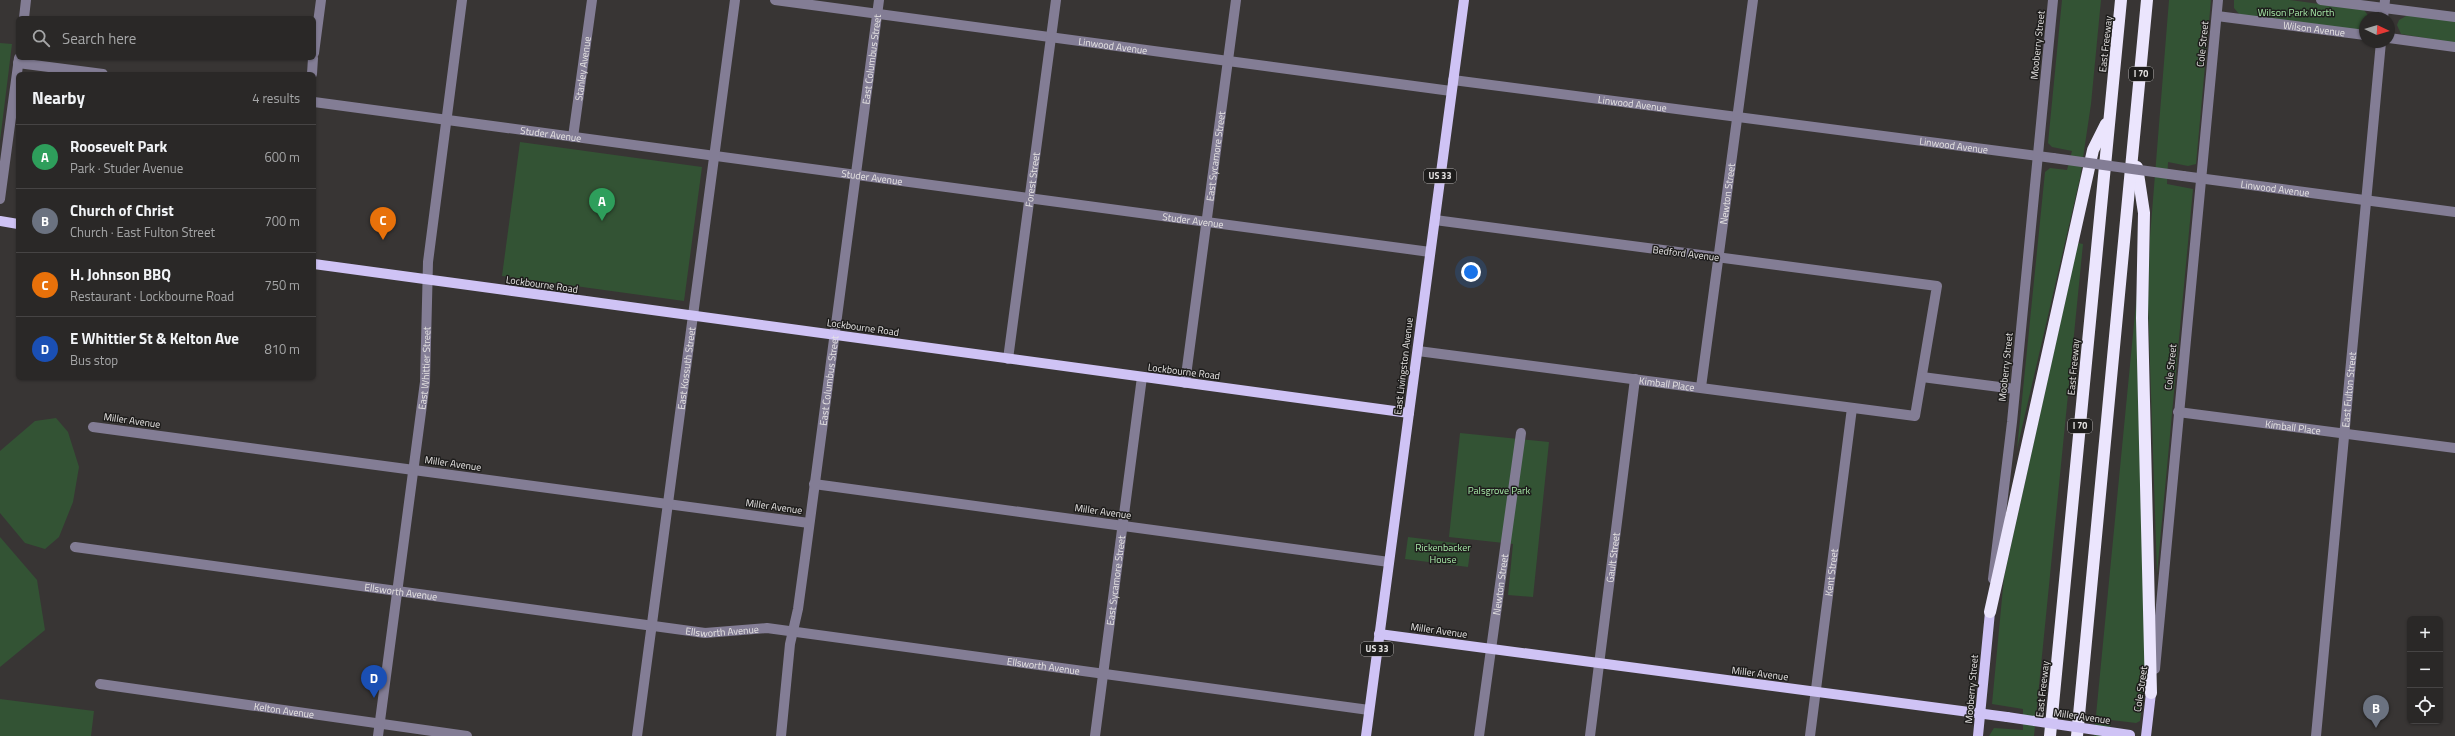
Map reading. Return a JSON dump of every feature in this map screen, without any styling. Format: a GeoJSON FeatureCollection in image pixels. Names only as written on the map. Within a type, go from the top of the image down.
{"type":"FeatureCollection","features":[{"type":"Feature","properties":{"kind":"highway","name":"East Freeway"},"geometry":{"type":"LineString","coordinates":[[2050,736],[2121,0]]}},
{"type":"Feature","properties":{"kind":"highway","name":"I 70"},"geometry":{"type":"LineString","coordinates":[[2077,736],[2147,0]]}},
{"type":"Feature","properties":{"kind":"highway"},"geometry":{"type":"LineString","coordinates":[[1990,612],[2093,150],[2110,115]]}},
{"type":"Feature","properties":{"kind":"highway"},"geometry":{"type":"LineString","coordinates":[[2134,148],[2144,213],[2142,318],[2151,693]]}},
{"type":"Feature","properties":{"kind":"main road","name":"East Livingston Avenue"},"geometry":{"type":"LineString","coordinates":[[1366,736],[1464,0]]}},
{"type":"Feature","properties":{"kind":"main road"},"geometry":{"type":"LineString","coordinates":[[0,222],[16,224]]}},
{"type":"Feature","properties":{"kind":"main road","name":"Lockbourne Road"},"geometry":{"type":"LineString","coordinates":[[316,264],[428,281],[1409,413]]}},
{"type":"Feature","properties":{"kind":"main road","name":"Mooberry Street"},"geometry":{"type":"LineString","coordinates":[[1978,736],[1990,612]]}},
{"type":"Feature","properties":{"kind":"main road","name":"Miller Avenue"},"geometry":{"type":"LineString","coordinates":[[1379,634],[2134,735]]}},
{"type":"Feature","properties":{"kind":"main road","name":"Cole Street"},"geometry":{"type":"LineString","coordinates":[[2146,736],[2151,693]]}},
{"type":"Feature","properties":{"kind":"street"},"geometry":{"type":"LineString","coordinates":[[24,16],[26,0]]}},
{"type":"Feature","properties":{"kind":"street"},"geometry":{"type":"LineString","coordinates":[[316,38],[321,0]]}},
{"type":"Feature","properties":{"kind":"street","name":"East Whittier Street"},"geometry":{"type":"LineString","coordinates":[[378,736],[425,382],[429,250],[462,0]]}},
{"type":"Feature","properties":{"kind":"street","name":"Stanley Avenue"},"geometry":{"type":"LineString","coordinates":[[573,137],[592,0]]}},
{"type":"Feature","properties":{"kind":"street","name":"East Kossuth Street"},"geometry":{"type":"LineString","coordinates":[[637,736],[735,0]]}},
{"type":"Feature","properties":{"kind":"street","name":"Linwood Avenue"},"geometry":{"type":"LineString","coordinates":[[775,0],[1452,92]]}},
{"type":"Feature","properties":{"kind":"street","name":"East Columbus Street"},"geometry":{"type":"LineString","coordinates":[[781,736],[792,631],[798,609],[878,0]]}},
{"type":"Feature","properties":{"kind":"street","name":"Forest Street"},"geometry":{"type":"LineString","coordinates":[[1008,359],[1056,0]]}},
{"type":"Feature","properties":{"kind":"street","name":"East Sycamore Street"},"geometry":{"type":"LineString","coordinates":[[1185,383],[1236,0]]}},
{"type":"Feature","properties":{"kind":"street","name":"Newton Street"},"geometry":{"type":"LineString","coordinates":[[1701,387],[1753,0]]}},
{"type":"Feature","properties":{"kind":"street","name":"Mooberry Street"},"geometry":{"type":"LineString","coordinates":[[1990,612],[2015,389],[2054,0]]}},
{"type":"Feature","properties":{"kind":"street","name":"Cole Street"},"geometry":{"type":"LineString","coordinates":[[2151,693],[2156,662],[2178,412],[2218,0]]}},
{"type":"Feature","properties":{"kind":"street"},"geometry":{"type":"LineString","coordinates":[[2321,0],[2455,17]]}},
{"type":"Feature","properties":{"kind":"street","name":"Wilson Avenue"},"geometry":{"type":"LineString","coordinates":[[2217,16],[2359,34]]}},
{"type":"Feature","properties":{"kind":"street"},"geometry":{"type":"LineString","coordinates":[[2395,39],[2455,47]]}},
{"type":"Feature","properties":{"kind":"street","name":"East Fulton Street"},"geometry":{"type":"LineString","coordinates":[[2316,736],[2343,434],[2380,48]]}},
{"type":"Feature","properties":{"kind":"street"},"geometry":{"type":"LineString","coordinates":[[16,72],[18,60],[91,72]]}},
{"type":"Feature","properties":{"kind":"street"},"geometry":{"type":"LineString","coordinates":[[312,72],[313,60]]}},
{"type":"Feature","properties":{"kind":"street"},"geometry":{"type":"LineString","coordinates":[[0,199],[16,75]]}},
{"type":"Feature","properties":{"kind":"street","name":"Linwood Avenue"},"geometry":{"type":"LineString","coordinates":[[1453,80],[1738,116],[2455,212]]}},
{"type":"Feature","properties":{"kind":"street","name":"Studer Avenue"},"geometry":{"type":"LineString","coordinates":[[316,102],[1430,252]]}},
{"type":"Feature","properties":{"kind":"street","name":"Bedford Avenue"},"geometry":{"type":"LineString","coordinates":[[1434,220],[1937,286],[1922,377]]}},
{"type":"Feature","properties":{"kind":"street","name":"Kimball Place"},"geometry":{"type":"LineString","coordinates":[[1418,351],[1915,416],[1922,377]]}},
{"type":"Feature","properties":{"kind":"street"},"geometry":{"type":"LineString","coordinates":[[1922,377],[2015,389]]}},
{"type":"Feature","properties":{"kind":"street","name":"East Sycamore Street"},"geometry":{"type":"LineString","coordinates":[[1095,736],[1124,526],[1142,378]]}},
{"type":"Feature","properties":{"kind":"street","name":"Gault Street"},"geometry":{"type":"LineString","coordinates":[[1590,736],[1635,379]]}},
{"type":"Feature","properties":{"kind":"street","name":"Kent Street"},"geometry":{"type":"LineString","coordinates":[[1810,736],[1852,408]]}},
{"type":"Feature","properties":{"kind":"street","name":"Kimball Place"},"geometry":{"type":"LineString","coordinates":[[2178,412],[2455,448]]}},
{"type":"Feature","properties":{"kind":"street","name":"Miller Avenue"},"geometry":{"type":"LineString","coordinates":[[93,427],[809,523]]}},
{"type":"Feature","properties":{"kind":"street","name":"Newton Street"},"geometry":{"type":"LineString","coordinates":[[1479,736],[1521,433]]}},
{"type":"Feature","properties":{"kind":"street","name":"Miller Avenue"},"geometry":{"type":"LineString","coordinates":[[814,484],[1389,562]]}},
{"type":"Feature","properties":{"kind":"street","name":"Ellsworth Avenue"},"geometry":{"type":"LineString","coordinates":[[75,547],[705,633],[758,628],[792,631],[1369,710]]}},
{"type":"Feature","properties":{"kind":"street","name":"Kelton Avenue"},"geometry":{"type":"LineString","coordinates":[[100,684],[467,736]]}},
{"type":"Feature","properties":{"kind":"green space"},"geometry":{"type":"Polygon","coordinates":[[[2062,0],[2101,0],[2091,104],[2080,178],[2017,449],[2045,172],[2050,168],[2067,170],[2072,151],[2052,147],[2048,143],[2062,0]]]}},
{"type":"Feature","properties":{"kind":"green space"},"geometry":{"type":"Polygon","coordinates":[[[2169,0],[2211,0],[2196,164],[2188,166],[2168,162],[2167,184],[2193,189],[2157,574],[2148,303],[2150,237],[2169,0]]]}},
{"type":"Feature","properties":{"kind":"green space","name":"Wilson Park North"},"geometry":{"type":"Polygon","coordinates":[[[2234,0],[2290,0],[2364,10],[2366,12],[2359,12],[2359,30],[2240,15],[2234,8],[2234,0]]]}},
{"type":"Feature","properties":{"kind":"green space"},"geometry":{"type":"Polygon","coordinates":[[[2408,15],[2455,21],[2455,43],[2401,34],[2397,25],[2399,20],[2408,15]]]}},
{"type":"Feature","properties":{"kind":"green space"},"geometry":{"type":"Polygon","coordinates":[[[0,43],[12,44],[0,141],[0,43]]]}},
{"type":"Feature","properties":{"kind":"green space"},"geometry":{"type":"Polygon","coordinates":[[[520,142],[702,167],[684,301],[502,276],[520,142]]]}},
{"type":"Feature","properties":{"kind":"green space"},"geometry":{"type":"Polygon","coordinates":[[[2078,243],[2083,244],[2034,736],[1989,736],[1994,728],[2023,730],[2023,709],[1992,704],[2004,577],[2078,243]]]}},
{"type":"Feature","properties":{"kind":"green space"},"geometry":{"type":"Polygon","coordinates":[[[2137,293],[2146,630],[2145,681],[2140,721],[2136,723],[2111,720],[2109,736],[2094,736],[2137,293]]]}},
{"type":"Feature","properties":{"kind":"green space"},"geometry":{"type":"Polygon","coordinates":[[[56,418],[68,432],[79,467],[73,502],[59,537],[45,549],[25,543],[0,513],[0,451],[35,421],[56,418]]]}},
{"type":"Feature","properties":{"kind":"green space","name":"Palsgrove Park"},"geometry":{"type":"Polygon","coordinates":[[[1460,433],[1549,442],[1533,597],[1508,595],[1513,544],[1449,537],[1460,433]]]}},
{"type":"Feature","properties":{"kind":"green space"},"geometry":{"type":"Polygon","coordinates":[[[0,537],[37,580],[45,630],[0,667],[0,537]]]}},
{"type":"Feature","properties":{"kind":"green space","name":"Rickenbacker House"},"geometry":{"type":"Polygon","coordinates":[[[1408,537],[1471,545],[1468,567],[1405,559],[1408,537]]]}},
{"type":"Feature","properties":{"kind":"green space"},"geometry":{"type":"Polygon","coordinates":[[[0,699],[94,711],[91,736],[0,736],[0,699]]]}},
{"type":"Feature","properties":{"kind":"place","name":"Roosevelt Park"},"geometry":{"type":"Point","coordinates":[602,221]}},
{"type":"Feature","properties":{"kind":"place","name":"H. Johnson BBQ"},"geometry":{"type":"Point","coordinates":[383,240]}},
{"type":"Feature","properties":{"kind":"place","name":"E Whittier St & Kelton Ave"},"geometry":{"type":"Point","coordinates":[374,698]}},
{"type":"Feature","properties":{"kind":"place","name":"Church of Christ"},"geometry":{"type":"Point","coordinates":[2376,728]}}]}
